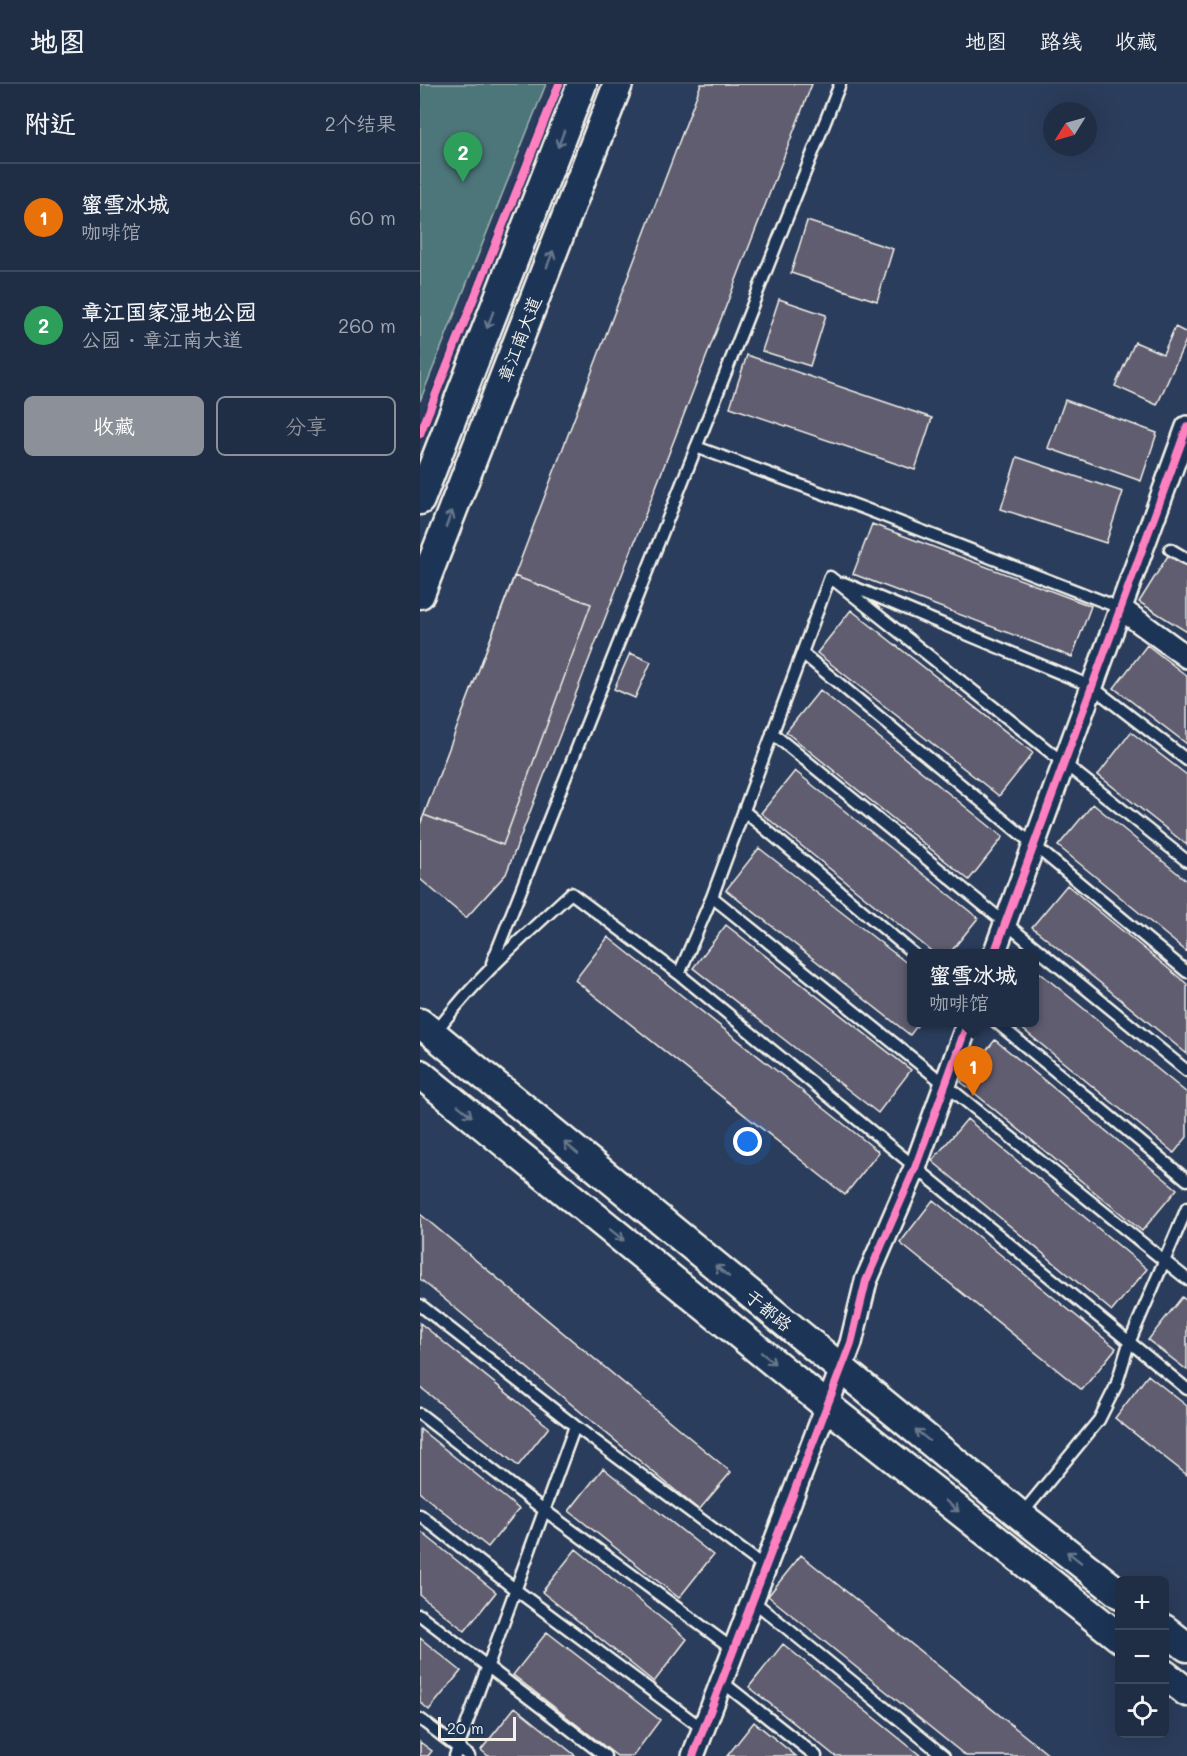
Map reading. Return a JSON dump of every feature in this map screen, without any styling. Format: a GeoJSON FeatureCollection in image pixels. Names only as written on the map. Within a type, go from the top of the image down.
{"type":"FeatureCollection","features":[{"type":"Feature","properties":{"kind":"main road","name":"章江南大道"},"geometry":{"type":"LineString","coordinates":[[420,500],[582,84]]}},
{"type":"Feature","properties":{"kind":"main road","name":"章江南大道"},"geometry":{"type":"LineString","coordinates":[[420,594],[618,84]]}},
{"type":"Feature","properties":{"kind":"main road","name":"于都路"},"geometry":{"type":"LineString","coordinates":[[427,1029],[1115,1591]]}},
{"type":"Feature","properties":{"kind":"main road","name":"于都路"},"geometry":{"type":"LineString","coordinates":[[420,1074],[826,1405],[1115,1635]]}},
{"type":"Feature","properties":{"kind":"main road"},"geometry":{"type":"LineString","coordinates":[[1165,1630],[1187,1647]]}},
{"type":"Feature","properties":{"kind":"main road"},"geometry":{"type":"LineString","coordinates":[[1169,1678],[1187,1692]]}},
{"type":"Feature","properties":{"kind":"street"},"geometry":{"type":"LineString","coordinates":[[996,949],[1187,427]]}},
{"type":"Feature","properties":{"kind":"street"},"geometry":{"type":"LineString","coordinates":[[1120,608],[1187,657]]}},
{"type":"Feature","properties":{"kind":"street"},"geometry":{"type":"LineString","coordinates":[[693,1756],[851,1343],[866,1281],[915,1168],[966,1027]]}},
{"type":"Feature","properties":{"kind":"lane"},"geometry":{"type":"LineString","coordinates":[[491,966],[840,84]]}},
{"type":"Feature","properties":{"kind":"lane"},"geometry":{"type":"LineString","coordinates":[[696,447],[863,508],[1120,608]]}},
{"type":"Feature","properties":{"kind":"lane"},"geometry":{"type":"LineString","coordinates":[[1170,549],[1187,559]]}},
{"type":"Feature","properties":{"kind":"lane"},"geometry":{"type":"LineString","coordinates":[[679,974],[712,897],[830,577]]}},
{"type":"Feature","properties":{"kind":"lane"},"geometry":{"type":"LineString","coordinates":[[830,577],[1092,686],[1187,760]]}},
{"type":"Feature","properties":{"kind":"lane"},"geometry":{"type":"LineString","coordinates":[[830,577],[1187,861]]}},
{"type":"Feature","properties":{"kind":"lane"},"geometry":{"type":"LineString","coordinates":[[802,653],[1187,972]]}},
{"type":"Feature","properties":{"kind":"lane"},"geometry":{"type":"LineString","coordinates":[[772,733],[1036,949]]}},
{"type":"Feature","properties":{"kind":"lane"},"geometry":{"type":"LineString","coordinates":[[744,811],[908,949]]}},
{"type":"Feature","properties":{"kind":"lane"},"geometry":{"type":"LineString","coordinates":[[427,1029],[452,1009],[491,966],[572,893],[679,974],[1187,1389]]}},
{"type":"Feature","properties":{"kind":"lane"},"geometry":{"type":"LineString","coordinates":[[712,897],[1187,1279]]}},
{"type":"Feature","properties":{"kind":"lane"},"geometry":{"type":"LineString","coordinates":[[1039,951],[1187,1071]]}},
{"type":"Feature","properties":{"kind":"lane"},"geometry":{"type":"LineString","coordinates":[[1001,1027],[1187,1180]]}},
{"type":"Feature","properties":{"kind":"lane"},"geometry":{"type":"LineString","coordinates":[[1021,1516],[1099,1420],[1116,1386],[1129,1343],[1187,1208]]}},
{"type":"Feature","properties":{"kind":"lane"},"geometry":{"type":"LineString","coordinates":[[420,1305],[575,1426],[765,1568]]}},
{"type":"Feature","properties":{"kind":"lane"},"geometry":{"type":"LineString","coordinates":[[420,1414],[544,1510],[734,1649]]}},
{"type":"Feature","properties":{"kind":"lane"},"geometry":{"type":"LineString","coordinates":[[457,1752],[575,1426]]}},
{"type":"Feature","properties":{"kind":"lane"},"geometry":{"type":"LineString","coordinates":[[420,1515],[516,1590],[703,1729]]}},
{"type":"Feature","properties":{"kind":"lane"},"geometry":{"type":"LineString","coordinates":[[752,1600],[944,1756]]}},
{"type":"Feature","properties":{"kind":"lane"},"geometry":{"type":"LineString","coordinates":[[420,1615],[605,1756]]}},
{"type":"Feature","properties":{"kind":"lane"},"geometry":{"type":"LineString","coordinates":[[721,1681],[816,1756]]}},
{"type":"Feature","properties":{"kind":"lane"},"geometry":{"type":"LineString","coordinates":[[420,1719],[457,1752],[469,1756]]}},
{"type":"Feature","properties":{"kind":"green space"},"geometry":{"type":"Polygon","coordinates":[[[420,84],[546,84],[420,401],[420,84]]]}},
{"type":"Feature","properties":{"kind":"building"},"geometry":{"type":"Polygon","coordinates":[[[701,84],[812,84],[506,874],[466,918],[420,879],[420,825],[701,84]]]}},
{"type":"Feature","properties":{"kind":"building"},"geometry":{"type":"Polygon","coordinates":[[[807,221],[893,249],[877,301],[791,273],[807,221]]]}},
{"type":"Feature","properties":{"kind":"building"},"geometry":{"type":"Polygon","coordinates":[[[779,299],[826,315],[810,366],[762,351],[779,299]]]}},
{"type":"Feature","properties":{"kind":"building"},"geometry":{"type":"Polygon","coordinates":[[[1175,327],[1187,333],[1187,338],[1157,405],[1115,386],[1135,342],[1163,354],[1175,327]]]}},
{"type":"Feature","properties":{"kind":"building"},"geometry":{"type":"Polygon","coordinates":[[[747,355],[932,418],[915,470],[730,407],[747,355]]]}},
{"type":"Feature","properties":{"kind":"building"},"geometry":{"type":"Polygon","coordinates":[[[1065,400],[1157,433],[1141,481],[1048,448],[1065,400]]]}},
{"type":"Feature","properties":{"kind":"building"},"geometry":{"type":"Polygon","coordinates":[[[1017,457],[1123,492],[1106,543],[1001,509],[1017,457]]]}},
{"type":"Feature","properties":{"kind":"building"},"geometry":{"type":"Polygon","coordinates":[[[872,524],[1091,606],[1072,657],[853,574],[872,524]]]}},
{"type":"Feature","properties":{"kind":"building"},"geometry":{"type":"Polygon","coordinates":[[[1169,554],[1187,565],[1187,632],[1139,602],[1169,554]]]}},
{"type":"Feature","properties":{"kind":"building"},"geometry":{"type":"Polygon","coordinates":[[[514,576],[591,604],[503,845],[424,815],[514,576]]]}},
{"type":"Feature","properties":{"kind":"building"},"geometry":{"type":"Polygon","coordinates":[[[851,610],[1033,753],[999,796],[817,653],[851,610]]]}},
{"type":"Feature","properties":{"kind":"building"},"geometry":{"type":"Polygon","coordinates":[[[1147,645],[1187,676],[1187,744],[1114,688],[1147,645]]]}},
{"type":"Feature","properties":{"kind":"building"},"geometry":{"type":"Polygon","coordinates":[[[630,653],[651,662],[635,698],[614,689],[630,653]]]}},
{"type":"Feature","properties":{"kind":"building"},"geometry":{"type":"Polygon","coordinates":[[[820,690],[1003,837],[969,880],[786,732],[820,690]]]}},
{"type":"Feature","properties":{"kind":"building"},"geometry":{"type":"Polygon","coordinates":[[[1131,732],[1187,775],[1187,845],[1098,775],[1131,732]]]}},
{"type":"Feature","properties":{"kind":"building"},"geometry":{"type":"Polygon","coordinates":[[[795,771],[978,918],[953,949],[929,949],[761,813],[795,771]]]}},
{"type":"Feature","properties":{"kind":"building"},"geometry":{"type":"Polygon","coordinates":[[[1093,804],[1187,881],[1187,952],[1058,846],[1093,804]]]}},
{"type":"Feature","properties":{"kind":"building"},"geometry":{"type":"Polygon","coordinates":[[[759,848],[907,963],[907,1027],[916,1027],[910,1035],[726,890],[759,848]]]}},
{"type":"Feature","properties":{"kind":"building"},"geometry":{"type":"Polygon","coordinates":[[[1067,885],[1187,984],[1187,1054],[1032,927],[1067,885]]]}},
{"type":"Feature","properties":{"kind":"building"},"geometry":{"type":"Polygon","coordinates":[[[726,925],[911,1070],[878,1113],[693,968],[726,925]]]}},
{"type":"Feature","properties":{"kind":"building"},"geometry":{"type":"Polygon","coordinates":[[[608,937],[879,1152],[845,1195],[575,980],[608,937]]]}},
{"type":"Feature","properties":{"kind":"building"},"geometry":{"type":"Polygon","coordinates":[[[1039,972],[1187,1093],[1187,1137],[1174,1153],[1020,1027],[1039,1027],[1039,972]]]}},
{"type":"Feature","properties":{"kind":"building"},"geometry":{"type":"Polygon","coordinates":[[[995,1040],[1177,1189],[1142,1231],[961,1082],[995,1040]]]}},
{"type":"Feature","properties":{"kind":"building"},"geometry":{"type":"Polygon","coordinates":[[[967,1119],[1147,1269],[1112,1311],[932,1161],[967,1119]]]}},
{"type":"Feature","properties":{"kind":"building"},"geometry":{"type":"Polygon","coordinates":[[[933,1200],[1116,1348],[1082,1390],[900,1243],[933,1200]]]}},
{"type":"Feature","properties":{"kind":"building"},"geometry":{"type":"Polygon","coordinates":[[[420,1214],[731,1472],[699,1510],[420,1279],[420,1214]]]}},
{"type":"Feature","properties":{"kind":"building"},"geometry":{"type":"Polygon","coordinates":[[[1182,1297],[1187,1301],[1187,1370],[1148,1340],[1182,1297]]]}},
{"type":"Feature","properties":{"kind":"building"},"geometry":{"type":"Polygon","coordinates":[[[420,1323],[549,1427],[518,1466],[420,1387],[420,1323]]]}},
{"type":"Feature","properties":{"kind":"building"},"geometry":{"type":"Polygon","coordinates":[[[1148,1375],[1187,1406],[1187,1475],[1115,1418],[1148,1375]]]}},
{"type":"Feature","properties":{"kind":"building"},"geometry":{"type":"Polygon","coordinates":[[[420,1429],[519,1509],[488,1547],[420,1493],[420,1429]]]}},
{"type":"Feature","properties":{"kind":"building"},"geometry":{"type":"Polygon","coordinates":[[[603,1468],[713,1555],[679,1598],[569,1511],[603,1468]]]}},
{"type":"Feature","properties":{"kind":"building"},"geometry":{"type":"Polygon","coordinates":[[[420,1531],[496,1592],[465,1631],[420,1595],[420,1531]]]}},
{"type":"Feature","properties":{"kind":"building"},"geometry":{"type":"Polygon","coordinates":[[[576,1549],[687,1639],[654,1682],[542,1592],[576,1549]]]}},
{"type":"Feature","properties":{"kind":"building"},"geometry":{"type":"Polygon","coordinates":[[[801,1555],[1050,1756],[966,1756],[768,1596],[801,1555]]]}},
{"type":"Feature","properties":{"kind":"building"},"geometry":{"type":"Polygon","coordinates":[[[547,1632],[660,1720],[633,1756],[617,1756],[513,1675],[547,1632]]]}},
{"type":"Feature","properties":{"kind":"building"},"geometry":{"type":"Polygon","coordinates":[[[420,1638],[461,1671],[429,1710],[420,1702],[420,1638]]]}},
{"type":"Feature","properties":{"kind":"building"},"geometry":{"type":"Polygon","coordinates":[[[783,1644],[921,1756],[835,1756],[749,1687],[783,1644]]]}},
{"type":"Feature","properties":{"kind":"building"},"geometry":{"type":"Polygon","coordinates":[[[515,1707],[576,1756],[488,1756],[481,1750],[515,1707]]]}},
{"type":"Feature","properties":{"kind":"building"},"geometry":{"type":"Polygon","coordinates":[[[754,1722],[796,1756],[727,1756],[754,1722]]]}},
{"type":"Feature","properties":{"kind":"building"},"geometry":{"type":"Polygon","coordinates":[[[420,1742],[432,1751],[428,1756],[420,1756],[420,1742]]]}},
{"type":"Feature","properties":{"kind":"cycle path"},"geometry":{"type":"LineString","coordinates":[[420,434],[559,84]]}},
{"type":"Feature","properties":{"kind":"cycle path"},"geometry":{"type":"LineString","coordinates":[[996,949],[1187,427]]}},
{"type":"Feature","properties":{"kind":"cycle path"},"geometry":{"type":"LineString","coordinates":[[693,1756],[851,1343],[866,1281],[915,1168],[966,1027]]}},
{"type":"Feature","properties":{"kind":"place","name":"章江国家湿地公园"},"geometry":{"type":"Point","coordinates":[463,182]}},
{"type":"Feature","properties":{"kind":"place","name":"蜜雪冰城"},"geometry":{"type":"Point","coordinates":[973,1096]}}]}
